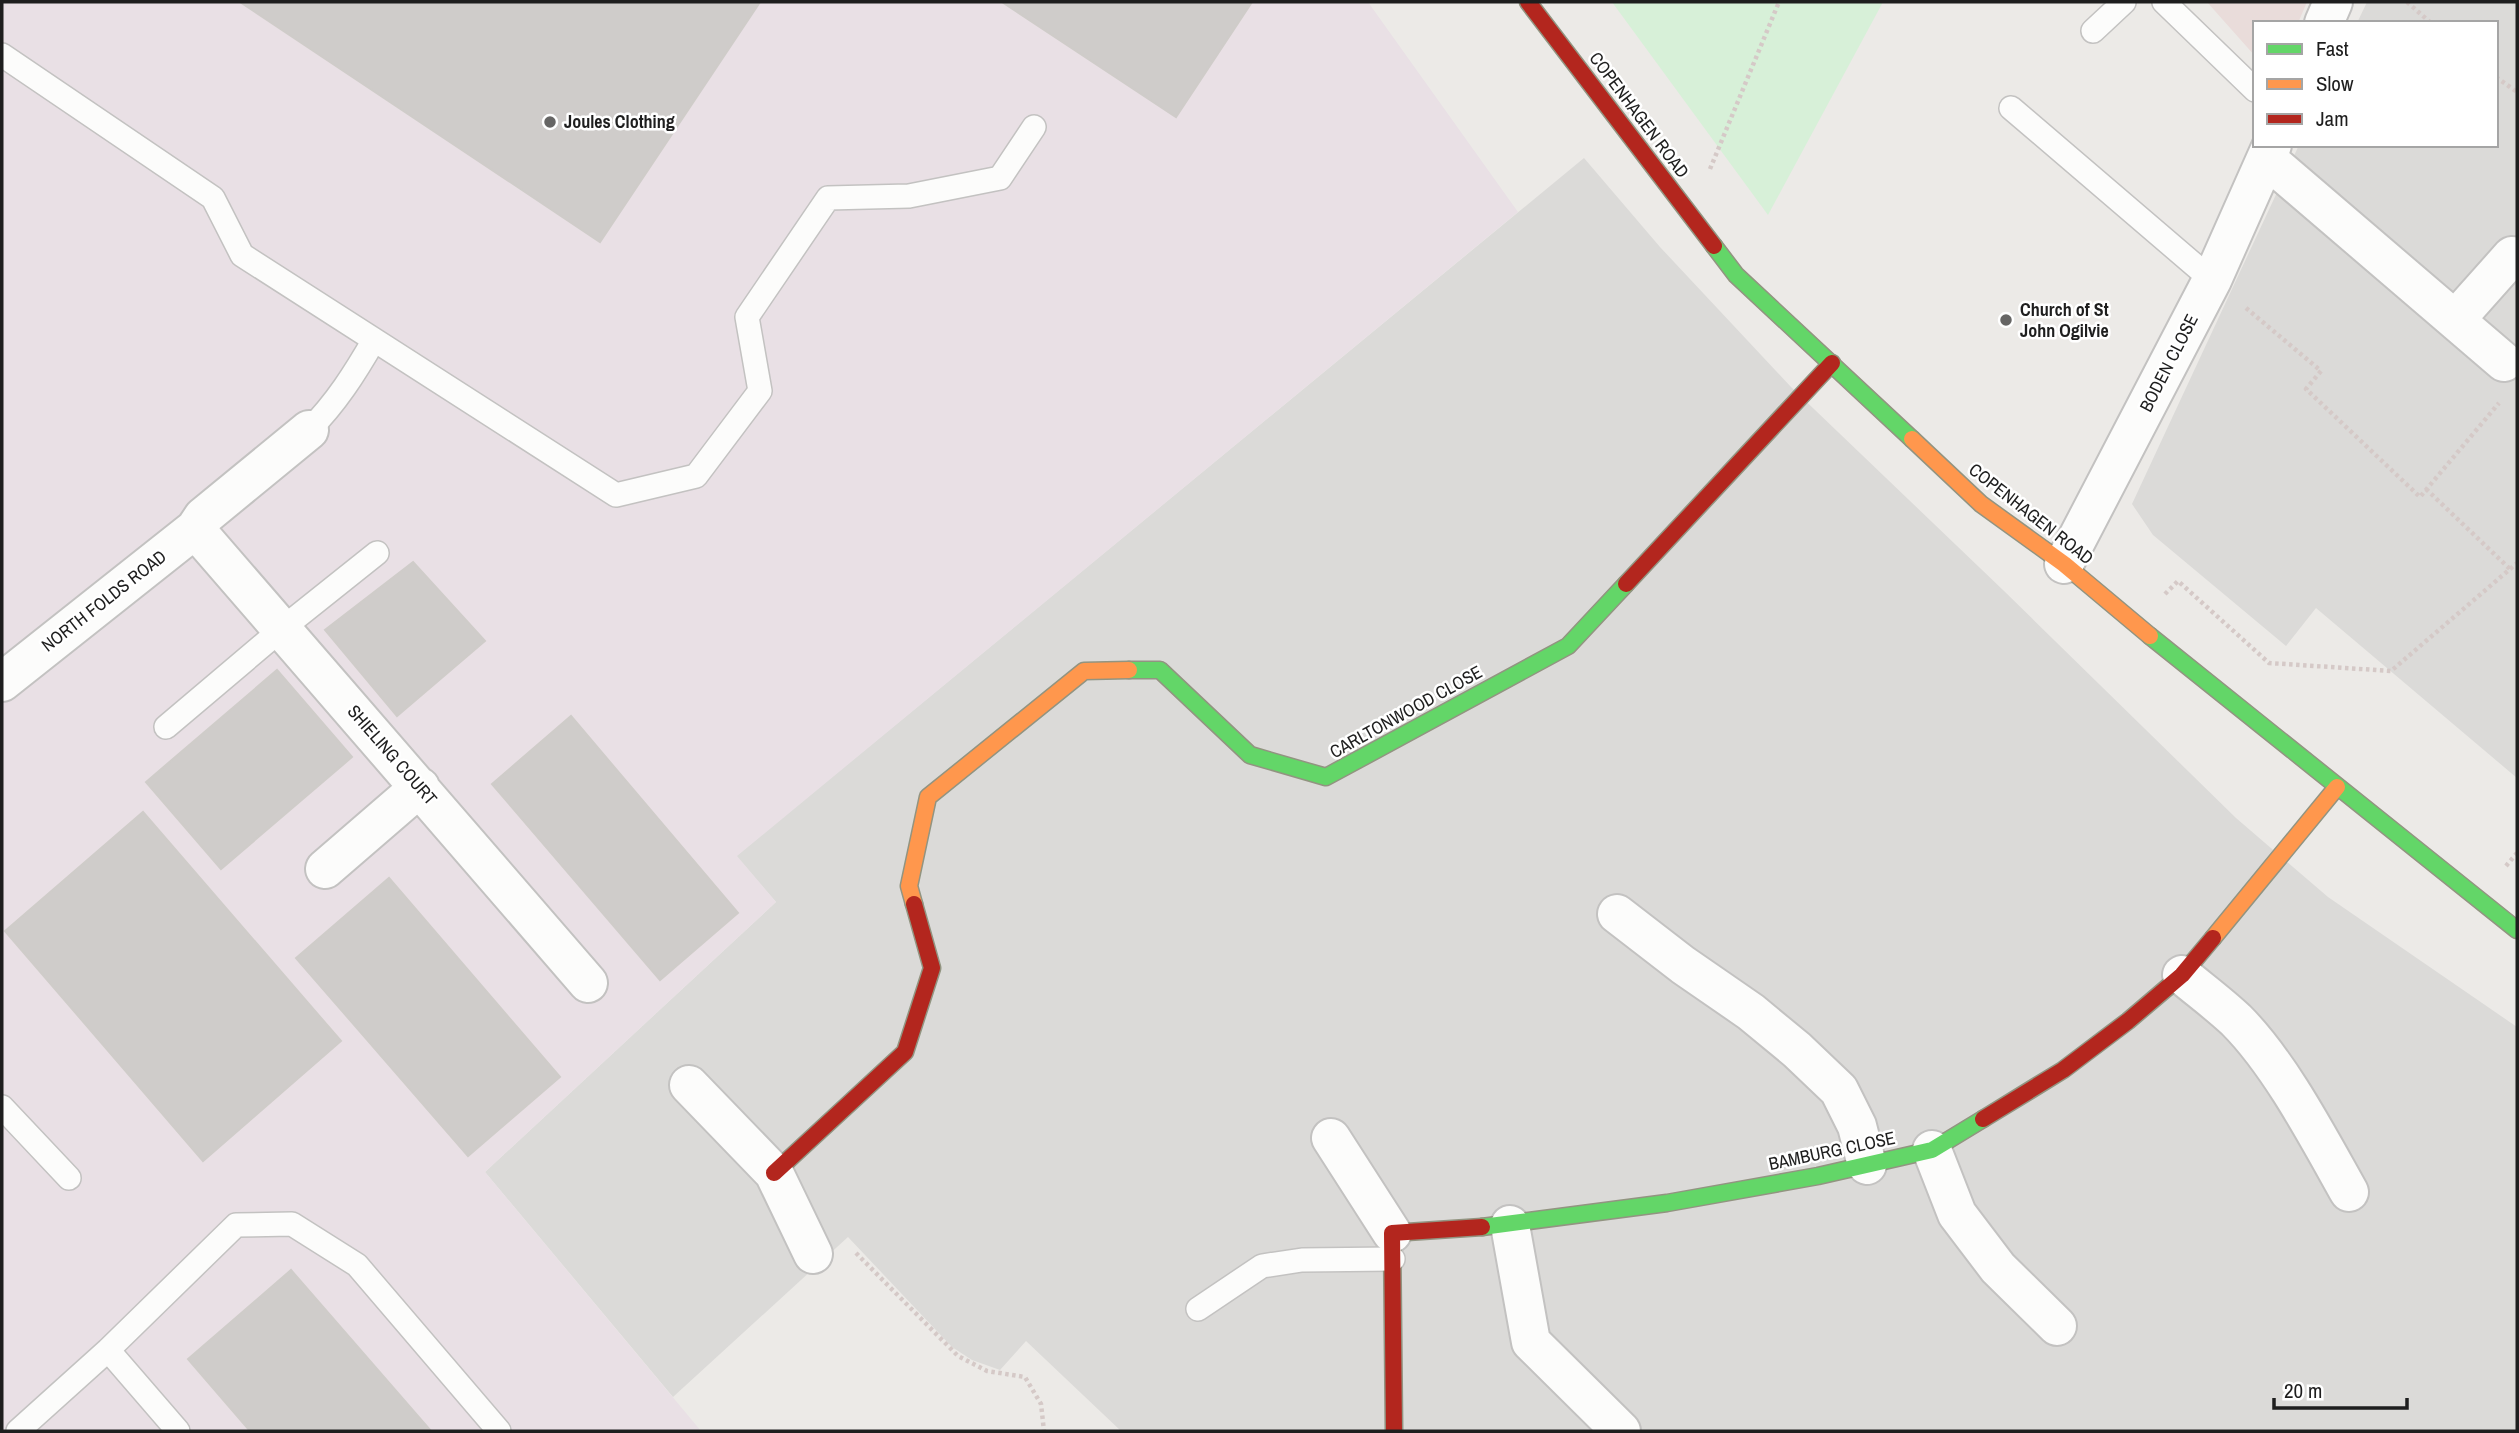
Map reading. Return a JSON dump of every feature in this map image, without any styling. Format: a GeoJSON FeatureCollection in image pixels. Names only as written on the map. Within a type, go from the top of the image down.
{"type":"FeatureCollection","features":[{"type":"Feature","properties":{"kind":"street","name":"COPENHAGEN ROAD"},"geometry":{"type":"LineString","coordinates":[[1528,2],[1736,275],[1982,504],[2064,564],[2337,788],[2517,930]]}},
{"type":"Feature","properties":{"kind":"street"},"geometry":{"type":"LineString","coordinates":[[2325,21],[2333,2]]}},
{"type":"Feature","properties":{"kind":"street","name":"BODEN CLOSE"},"geometry":{"type":"LineString","coordinates":[[2064,564],[2212,280],[2270,152],[2504,362]]}},
{"type":"Feature","properties":{"kind":"street"},"geometry":{"type":"LineString","coordinates":[[2455,320],[2512,257]]}},
{"type":"Feature","properties":{"kind":"street","name":"CARLTONWOOD CLOSE"},"geometry":{"type":"LineString","coordinates":[[774,1173],[905,1052],[932,968],[909,886],[928,797],[1084,671],[1160,670],[1250,755],[1326,777],[1568,646],[1832,363]]}},
{"type":"Feature","properties":{"kind":"street","name":"NORTH FOLDS ROAD"},"geometry":{"type":"LineString","coordinates":[[2,682],[309,430]]}},
{"type":"Feature","properties":{"kind":"street","name":"SHIELING COURT"},"geometry":{"type":"LineString","coordinates":[[199,523],[283,628],[588,983]]}},
{"type":"Feature","properties":{"kind":"street"},"geometry":{"type":"LineString","coordinates":[[325,869],[420,787]]}},
{"type":"Feature","properties":{"kind":"street","name":"BAMBURG CLOSE"},"geometry":{"type":"LineString","coordinates":[[1392,1246],[1510,1225],[1667,1203],[1932,1150],[2063,1070],[2128,1021],[2182,975],[2337,788]]}},
{"type":"Feature","properties":{"kind":"street"},"geometry":{"type":"LineString","coordinates":[[1617,914],[1683,965],[1751,1012],[1839,1090],[1857,1126],[1867,1165]]}},
{"type":"Feature","properties":{"kind":"street"},"geometry":{"type":"LineString","coordinates":[[2182,975],[2237,1021],[2273,1066],[2313,1128],[2348,1192]]}},
{"type":"Feature","properties":{"kind":"street"},"geometry":{"type":"LineString","coordinates":[[690,1085],[774,1173],[813,1254]]}},
{"type":"Feature","properties":{"kind":"street"},"geometry":{"type":"LineString","coordinates":[[1331,1138],[1392,1246],[1394,1431]]}},
{"type":"Feature","properties":{"kind":"street"},"geometry":{"type":"LineString","coordinates":[[1932,1150],[1956,1214],[1998,1268],[2057,1326]]}},
{"type":"Feature","properties":{"kind":"street"},"geometry":{"type":"LineString","coordinates":[[1510,1225],[1531,1342],[1621,1431]]}},
{"type":"Feature","properties":{"kind":"lane"},"geometry":{"type":"LineString","coordinates":[[2093,31],[2124,2]]}},
{"type":"Feature","properties":{"kind":"lane"},"geometry":{"type":"LineString","coordinates":[[2164,2],[2253,88]]}},
{"type":"Feature","properties":{"kind":"lane"},"geometry":{"type":"LineString","coordinates":[[2,55],[213,198],[242,255],[616,495],[696,476],[760,390],[747,317],[828,198],[909,196],[1000,178],[1034,127]]}},
{"type":"Feature","properties":{"kind":"lane"},"geometry":{"type":"LineString","coordinates":[[2011,108],[2212,280]]}},
{"type":"Feature","properties":{"kind":"lane"},"geometry":{"type":"LineString","coordinates":[[309,430],[332,406],[352,379],[374,340]]}},
{"type":"Feature","properties":{"kind":"lane"},"geometry":{"type":"LineString","coordinates":[[166,727],[377,553]]}},
{"type":"Feature","properties":{"kind":"lane"},"geometry":{"type":"LineString","coordinates":[[2,1107],[69,1178]]}},
{"type":"Feature","properties":{"kind":"lane"},"geometry":{"type":"LineString","coordinates":[[18,1431],[108,1350],[236,1225],[292,1224],[356,1265],[499,1431]]}},
{"type":"Feature","properties":{"kind":"lane"},"geometry":{"type":"LineString","coordinates":[[1198,1309],[1262,1266],[1392,1246]]}},
{"type":"Feature","properties":{"kind":"lane"},"geometry":{"type":"LineString","coordinates":[[108,1350],[178,1431]]}},
{"type":"Feature","properties":{"kind":"path"},"geometry":{"type":"LineString","coordinates":[[1690,215],[1779,2]]}},
{"type":"Feature","properties":{"kind":"path"},"geometry":{"type":"LineString","coordinates":[[2407,2],[2429,21]]}},
{"type":"Feature","properties":{"kind":"path"},"geometry":{"type":"LineString","coordinates":[[2498,78],[2517,92]]}},
{"type":"Feature","properties":{"kind":"path"},"geometry":{"type":"LineString","coordinates":[[2212,280],[2321,371],[2306,390],[2420,497],[2501,400]]}},
{"type":"Feature","properties":{"kind":"path"},"geometry":{"type":"LineString","coordinates":[[2426,489],[2511,570]]}},
{"type":"Feature","properties":{"kind":"path"},"geometry":{"type":"LineString","coordinates":[[2136,625],[2178,581],[2269,663],[2391,671],[2517,563]]}},
{"type":"Feature","properties":{"kind":"path"},"geometry":{"type":"LineString","coordinates":[[813,1254],[827,1265],[846,1243],[958,1356],[987,1371],[1025,1377],[1041,1404],[1044,1431]]}},
{"type":"Feature","properties":{"kind":"shaded area"},"geometry":{"type":"Polygon","coordinates":[[[2,2],[1368,2],[1518,212],[737,856],[776,902],[485,1172],[701,1431],[2,1431],[2,2]]]}},
{"type":"Feature","properties":{"kind":"shaded area"},"geometry":{"type":"Polygon","coordinates":[[[2207,2],[2307,2],[2299,21],[2253,21],[2253,54],[2207,2]]]}},
{"type":"Feature","properties":{"kind":"shaded area"},"geometry":{"type":"Polygon","coordinates":[[[2367,2],[2517,2],[2517,778],[2316,608],[2286,646],[2153,535],[2132,504],[2298,147],[2498,147],[2498,21],[2358,21],[2367,2]]]}},
{"type":"Feature","properties":{"kind":"shaded area"},"geometry":{"type":"Polygon","coordinates":[[[1584,158],[1660,247],[1791,387],[2236,818],[2328,897],[2517,1027],[2517,1431],[1121,1431],[1026,1341],[1000,1370],[972,1360],[952,1347],[848,1237],[673,1397],[485,1172],[776,902],[736,856],[1584,158]]]}},
{"type":"Feature","properties":{"kind":"green space"},"geometry":{"type":"Polygon","coordinates":[[[1612,2],[1883,2],[1768,215],[1612,2]]]}},
{"type":"Feature","properties":{"kind":"building","name":"Joules Clothing"},"geometry":{"type":"Polygon","coordinates":[[[240,2],[760,2],[600,242],[240,2]]]}},
{"type":"Feature","properties":{"kind":"building"},"geometry":{"type":"Polygon","coordinates":[[[1002,2],[1252,2],[1176,117],[1002,2]]]}},
{"type":"Feature","properties":{"kind":"building"},"geometry":{"type":"Polygon","coordinates":[[[413,562],[485,641],[397,716],[325,630],[413,562]]]}},
{"type":"Feature","properties":{"kind":"building"},"geometry":{"type":"Polygon","coordinates":[[[277,670],[352,757],[221,869],[146,782],[277,670]]]}},
{"type":"Feature","properties":{"kind":"building"},"geometry":{"type":"Polygon","coordinates":[[[571,716],[738,913],[660,980],[492,784],[571,716]]]}},
{"type":"Feature","properties":{"kind":"building"},"geometry":{"type":"Polygon","coordinates":[[[143,812],[341,1041],[203,1161],[5,931],[143,812]]]}},
{"type":"Feature","properties":{"kind":"building"},"geometry":{"type":"Polygon","coordinates":[[[389,878],[560,1077],[468,1156],[296,958],[389,878]]]}},
{"type":"Feature","properties":{"kind":"building"},"geometry":{"type":"Polygon","coordinates":[[[291,1270],[431,1431],[250,1431],[188,1359],[291,1270]]]}},
{"type":"Feature","properties":{"kind":"traffic: fast"},"geometry":{"type":"LineString","coordinates":[[1714,246],[1736,275],[1912,439]]}},
{"type":"Feature","properties":{"kind":"traffic: fast"},"geometry":{"type":"LineString","coordinates":[[1129,670],[1160,670],[1250,755],[1326,777],[1568,646],[1626,584]]}},
{"type":"Feature","properties":{"kind":"traffic: fast"},"geometry":{"type":"LineString","coordinates":[[2150,636],[2517,930]]}},
{"type":"Feature","properties":{"kind":"traffic: fast"},"geometry":{"type":"LineString","coordinates":[[1482,1227],[1667,1203],[1818,1176],[1932,1150],[1983,1119]]}},
{"type":"Feature","properties":{"kind":"traffic: slow"},"geometry":{"type":"LineString","coordinates":[[1912,439],[1981,504],[2064,564],[2150,636]]}},
{"type":"Feature","properties":{"kind":"traffic: slow"},"geometry":{"type":"LineString","coordinates":[[914,904],[909,886],[928,797],[1084,671],[1129,670]]}},
{"type":"Feature","properties":{"kind":"traffic: slow"},"geometry":{"type":"LineString","coordinates":[[2213,938],[2337,787]]}},
{"type":"Feature","properties":{"kind":"traffic: jam"},"geometry":{"type":"LineString","coordinates":[[1528,2],[1714,246]]}},
{"type":"Feature","properties":{"kind":"traffic: jam"},"geometry":{"type":"LineString","coordinates":[[1626,584],[1832,363]]}},
{"type":"Feature","properties":{"kind":"traffic: jam"},"geometry":{"type":"LineString","coordinates":[[774,1173],[905,1052],[932,968],[914,904]]}},
{"type":"Feature","properties":{"kind":"traffic: jam"},"geometry":{"type":"LineString","coordinates":[[1983,1119],[2063,1070],[2128,1021],[2182,975],[2213,938]]}},
{"type":"Feature","properties":{"kind":"traffic: jam"},"geometry":{"type":"LineString","coordinates":[[1394,1431],[1392,1233],[1482,1227]]}},
{"type":"Feature","properties":{"kind":"place","name":"Joules Clothing"},"geometry":{"type":"Point","coordinates":[550,122]}},
{"type":"Feature","properties":{"kind":"place","name":"Church of St John Ogilvie"},"geometry":{"type":"Point","coordinates":[2006,320]}}]}
